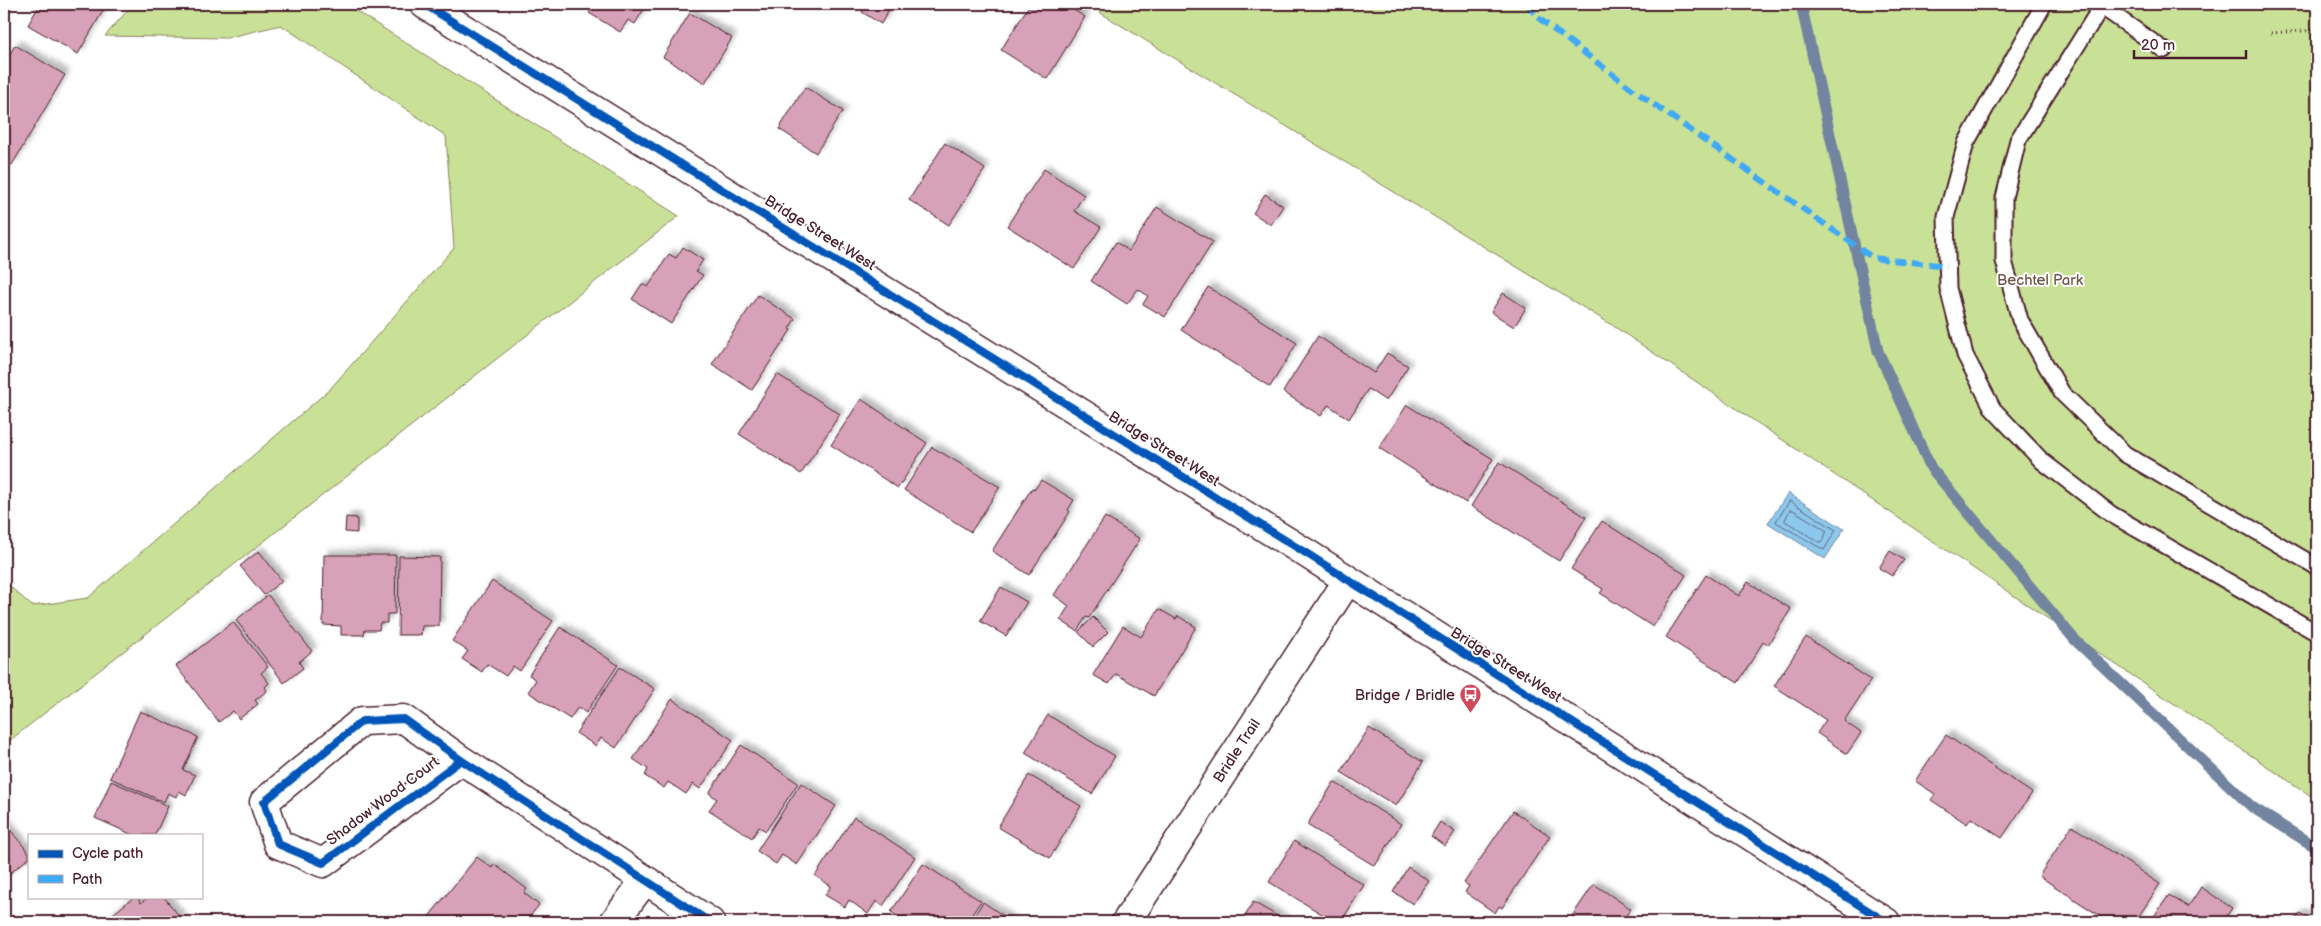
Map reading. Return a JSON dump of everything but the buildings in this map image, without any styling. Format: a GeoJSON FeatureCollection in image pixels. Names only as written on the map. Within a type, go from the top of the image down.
{"type":"FeatureCollection","features":[{"type":"Feature","properties":{"kind":"main road","name":"Bridge Street West"},"geometry":{"type":"LineString","coordinates":[[424,4],[825,252],[1348,580],[1886,922]]}},
{"type":"Feature","properties":{"kind":"main road","name":"Bridle Trail"},"geometry":{"type":"LineString","coordinates":[[1126,922],[1348,580]]}},
{"type":"Feature","properties":{"kind":"main road","name":"Shadow Wood Court"},"geometry":{"type":"LineString","coordinates":[[461,760],[323,863],[278,844],[264,802],[362,721],[404,719],[461,760],[710,922]]}},
{"type":"Feature","properties":{"kind":"main road"},"geometry":{"type":"LineString","coordinates":[[614,922],[645,880]]}},
{"type":"Feature","properties":{"kind":"lane"},"geometry":{"type":"LineString","coordinates":[[2044,4],[1966,143],[1946,218],[1948,288],[1965,355],[1993,409],[2042,461],[2111,514],[2317,633]]}},
{"type":"Feature","properties":{"kind":"lane"},"geometry":{"type":"LineString","coordinates":[[2164,50],[2101,4],[2018,140],[2004,198],[2004,261],[2020,320],[2062,393],[2125,454],[2317,567]]}},
{"type":"Feature","properties":{"kind":"path"},"geometry":{"type":"LineString","coordinates":[[2270,33],[2317,30]]}},
{"type":"Feature","properties":{"kind":"green space"},"geometry":{"type":"Polygon","coordinates":[[[133,4],[345,4],[679,216],[4,745],[4,581],[32,606],[88,598],[330,389],[454,248],[446,136],[281,25],[226,38],[105,36],[133,4]]]}},
{"type":"Feature","properties":{"kind":"green space","name":"Bechtel Park"},"geometry":{"type":"Polygon","coordinates":[[[1104,4],[2317,4],[2317,800],[1612,325],[1099,12],[1104,4]]]}},
{"type":"Feature","properties":{"kind":"water"},"geometry":{"type":"Polygon","coordinates":[[[1788,493],[1844,529],[1825,559],[1768,523],[1788,493]]]}},
{"type":"Feature","properties":{"kind":"waterway"},"geometry":{"type":"LineString","coordinates":[[1801,4],[1878,351],[1931,468],[2075,640],[2252,807],[2317,848]]}},
{"type":"Feature","properties":{"kind":"marked path"},"geometry":{"type":"LineString","coordinates":[[1527,4],[1537,17],[1632,89],[1873,258],[1947,266]]}},
{"type":"Feature","properties":{"kind":"cycle path"},"geometry":{"type":"LineString","coordinates":[[424,4],[1309,555],[1886,922]]}},
{"type":"Feature","properties":{"kind":"cycle path"},"geometry":{"type":"LineString","coordinates":[[461,760],[323,863],[278,844],[264,802],[362,721],[404,719],[461,760],[710,922]]}},
{"type":"Feature","properties":{"kind":"place","name":"Bridge / Bridle"},"geometry":{"type":"Point","coordinates":[1471,714]}}]}
